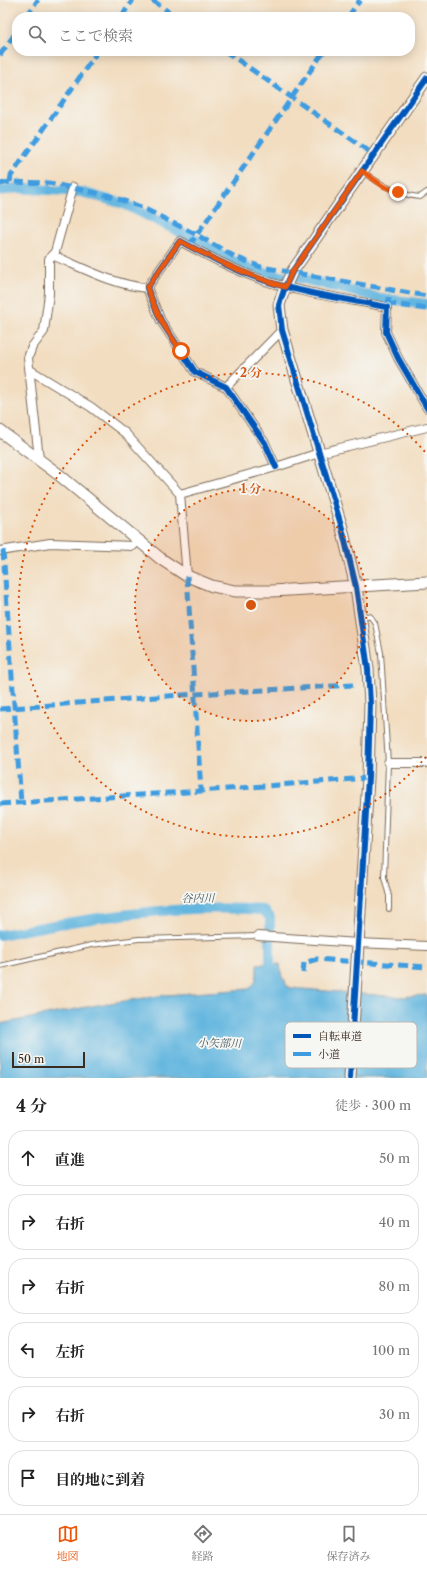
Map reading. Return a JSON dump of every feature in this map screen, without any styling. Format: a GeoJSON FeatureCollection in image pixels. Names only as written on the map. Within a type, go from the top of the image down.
{"type":"FeatureCollection","features":[{"type":"Feature","properties":{"kind":"street"},"geometry":{"type":"LineString","coordinates":[[353,1022],[368,778],[370,704],[368,669],[356,587],[342,528],[282,330],[279,305],[288,280],[427,78]]}},
{"type":"Feature","properties":{"kind":"street"},"geometry":{"type":"LineString","coordinates":[[39,459],[28,358],[30,352],[44,330],[49,294],[49,259],[55,252],[73,187]]}},
{"type":"Feature","properties":{"kind":"street"},"geometry":{"type":"LineString","coordinates":[[147,288],[180,241],[214,260],[260,279],[288,280],[387,307],[386,332],[398,358],[427,408]]}},
{"type":"Feature","properties":{"kind":"street"},"geometry":{"type":"LineString","coordinates":[[52,256],[112,281],[132,287],[147,288]]}},
{"type":"Feature","properties":{"kind":"street"},"geometry":{"type":"LineString","coordinates":[[147,288],[161,321],[195,372],[226,387],[265,443],[276,468]]}},
{"type":"Feature","properties":{"kind":"street"},"geometry":{"type":"LineString","coordinates":[[226,387],[282,330]]}},
{"type":"Feature","properties":{"kind":"street"},"geometry":{"type":"LineString","coordinates":[[30,370],[91,407],[125,433],[180,494],[187,576]]}},
{"type":"Feature","properties":{"kind":"street"},"geometry":{"type":"LineString","coordinates":[[180,494],[276,468],[319,453],[427,427]]}},
{"type":"Feature","properties":{"kind":"street"},"geometry":{"type":"LineString","coordinates":[[0,431],[39,459],[161,559],[187,576],[212,586],[234,591],[272,591],[427,582]]}},
{"type":"Feature","properties":{"kind":"street"},"geometry":{"type":"LineString","coordinates":[[0,551],[50,543],[133,546],[138,541]]}},
{"type":"Feature","properties":{"kind":"street"},"geometry":{"type":"LineString","coordinates":[[388,763],[427,763]]}},
{"type":"Feature","properties":{"kind":"street"},"geometry":{"type":"LineString","coordinates":[[258,936],[358,946],[427,946]]}},
{"type":"Feature","properties":{"kind":"street"},"geometry":{"type":"LineString","coordinates":[[350,1078],[351,1068]]}},
{"type":"Feature","properties":{"kind":"lane"},"geometry":{"type":"LineString","coordinates":[[362,171],[383,186],[398,192],[420,197],[427,192]]}},
{"type":"Feature","properties":{"kind":"lane"},"geometry":{"type":"LineString","coordinates":[[360,615],[370,616],[375,623],[380,653],[388,763],[384,877],[389,896],[389,909]]}},
{"type":"Feature","properties":{"kind":"lane"},"geometry":{"type":"LineString","coordinates":[[0,966],[91,945],[139,939],[258,936]]}},
{"type":"Feature","properties":{"kind":"water","name":"小矢部川"},"geometry":{"type":"Polygon","coordinates":[[[257,964],[280,964],[282,978],[285,980],[286,985],[291,988],[399,997],[427,995],[427,1078],[0,1078],[0,1024],[97,1005],[165,995],[249,989],[254,984],[257,975],[257,964]]]}},
{"type":"Feature","properties":{"kind":"waterway"},"geometry":{"type":"LineString","coordinates":[[0,191],[17,188],[81,192],[124,204],[252,270],[279,276],[299,278],[379,298],[427,304]]}},
{"type":"Feature","properties":{"kind":"waterway","name":"谷内川"},"geometry":{"type":"LineString","coordinates":[[0,935],[65,923],[131,914],[197,909],[263,910],[270,917],[270,978]]}},
{"type":"Feature","properties":{"kind":"marked path"},"geometry":{"type":"LineString","coordinates":[[30,12],[38,0]]}},
{"type":"Feature","properties":{"kind":"marked path"},"geometry":{"type":"LineString","coordinates":[[125,12],[133,0]]}},
{"type":"Feature","properties":{"kind":"marked path"},"geometry":{"type":"LineString","coordinates":[[152,0],[169,12]]}},
{"type":"Feature","properties":{"kind":"marked path"},"geometry":{"type":"LineString","coordinates":[[352,12],[360,0]]}},
{"type":"Feature","properties":{"kind":"marked path"},"geometry":{"type":"LineString","coordinates":[[0,55],[12,38]]}},
{"type":"Feature","properties":{"kind":"marked path"},"geometry":{"type":"LineString","coordinates":[[10,182],[11,176],[95,56]]}},
{"type":"Feature","properties":{"kind":"marked path"},"geometry":{"type":"LineString","coordinates":[[232,56],[373,154]]}},
{"type":"Feature","properties":{"kind":"marked path"},"geometry":{"type":"LineString","coordinates":[[189,246],[321,56]]}},
{"type":"Feature","properties":{"kind":"marked path"},"geometry":{"type":"LineString","coordinates":[[0,184],[10,182],[49,183],[110,196],[141,207],[197,235],[235,257],[261,267],[427,296]]}},
{"type":"Feature","properties":{"kind":"marked path"},"geometry":{"type":"LineString","coordinates":[[387,307],[391,290]]}},
{"type":"Feature","properties":{"kind":"marked path"},"geometry":{"type":"LineString","coordinates":[[387,307],[392,304],[427,309]]}},
{"type":"Feature","properties":{"kind":"marked path"},"geometry":{"type":"LineString","coordinates":[[3,550],[21,803]]}},
{"type":"Feature","properties":{"kind":"marked path"},"geometry":{"type":"LineString","coordinates":[[187,576],[201,791]]}},
{"type":"Feature","properties":{"kind":"marked path"},"geometry":{"type":"LineString","coordinates":[[0,709],[195,694],[353,685]]}},
{"type":"Feature","properties":{"kind":"marked path"},"geometry":{"type":"LineString","coordinates":[[0,804],[368,778]]}},
{"type":"Feature","properties":{"kind":"marked path"},"geometry":{"type":"LineString","coordinates":[[303,973],[304,963],[317,959],[427,967]]}},
{"type":"Feature","properties":{"kind":"cycle path"},"geometry":{"type":"LineString","coordinates":[[353,1022],[368,778],[370,704],[368,669],[356,587],[342,528],[282,330],[279,305],[292,272],[427,78]]}},
{"type":"Feature","properties":{"kind":"cycle path"},"geometry":{"type":"LineString","coordinates":[[276,467],[265,443],[226,387],[195,372],[161,321],[147,288],[180,241],[209,257],[275,284],[307,292],[387,307],[386,332],[398,358],[427,408]]}},
{"type":"Feature","properties":{"kind":"cycle path"},"geometry":{"type":"LineString","coordinates":[[350,1078],[351,1068]]}},
{"type":"Feature","properties":{"kind":"route"},"geometry":{"type":"LineString","coordinates":[[181,351],[161,321],[147,288],[180,241],[214,260],[260,279],[285,287],[292,272],[362,171],[383,186],[398,192]]}}]}
